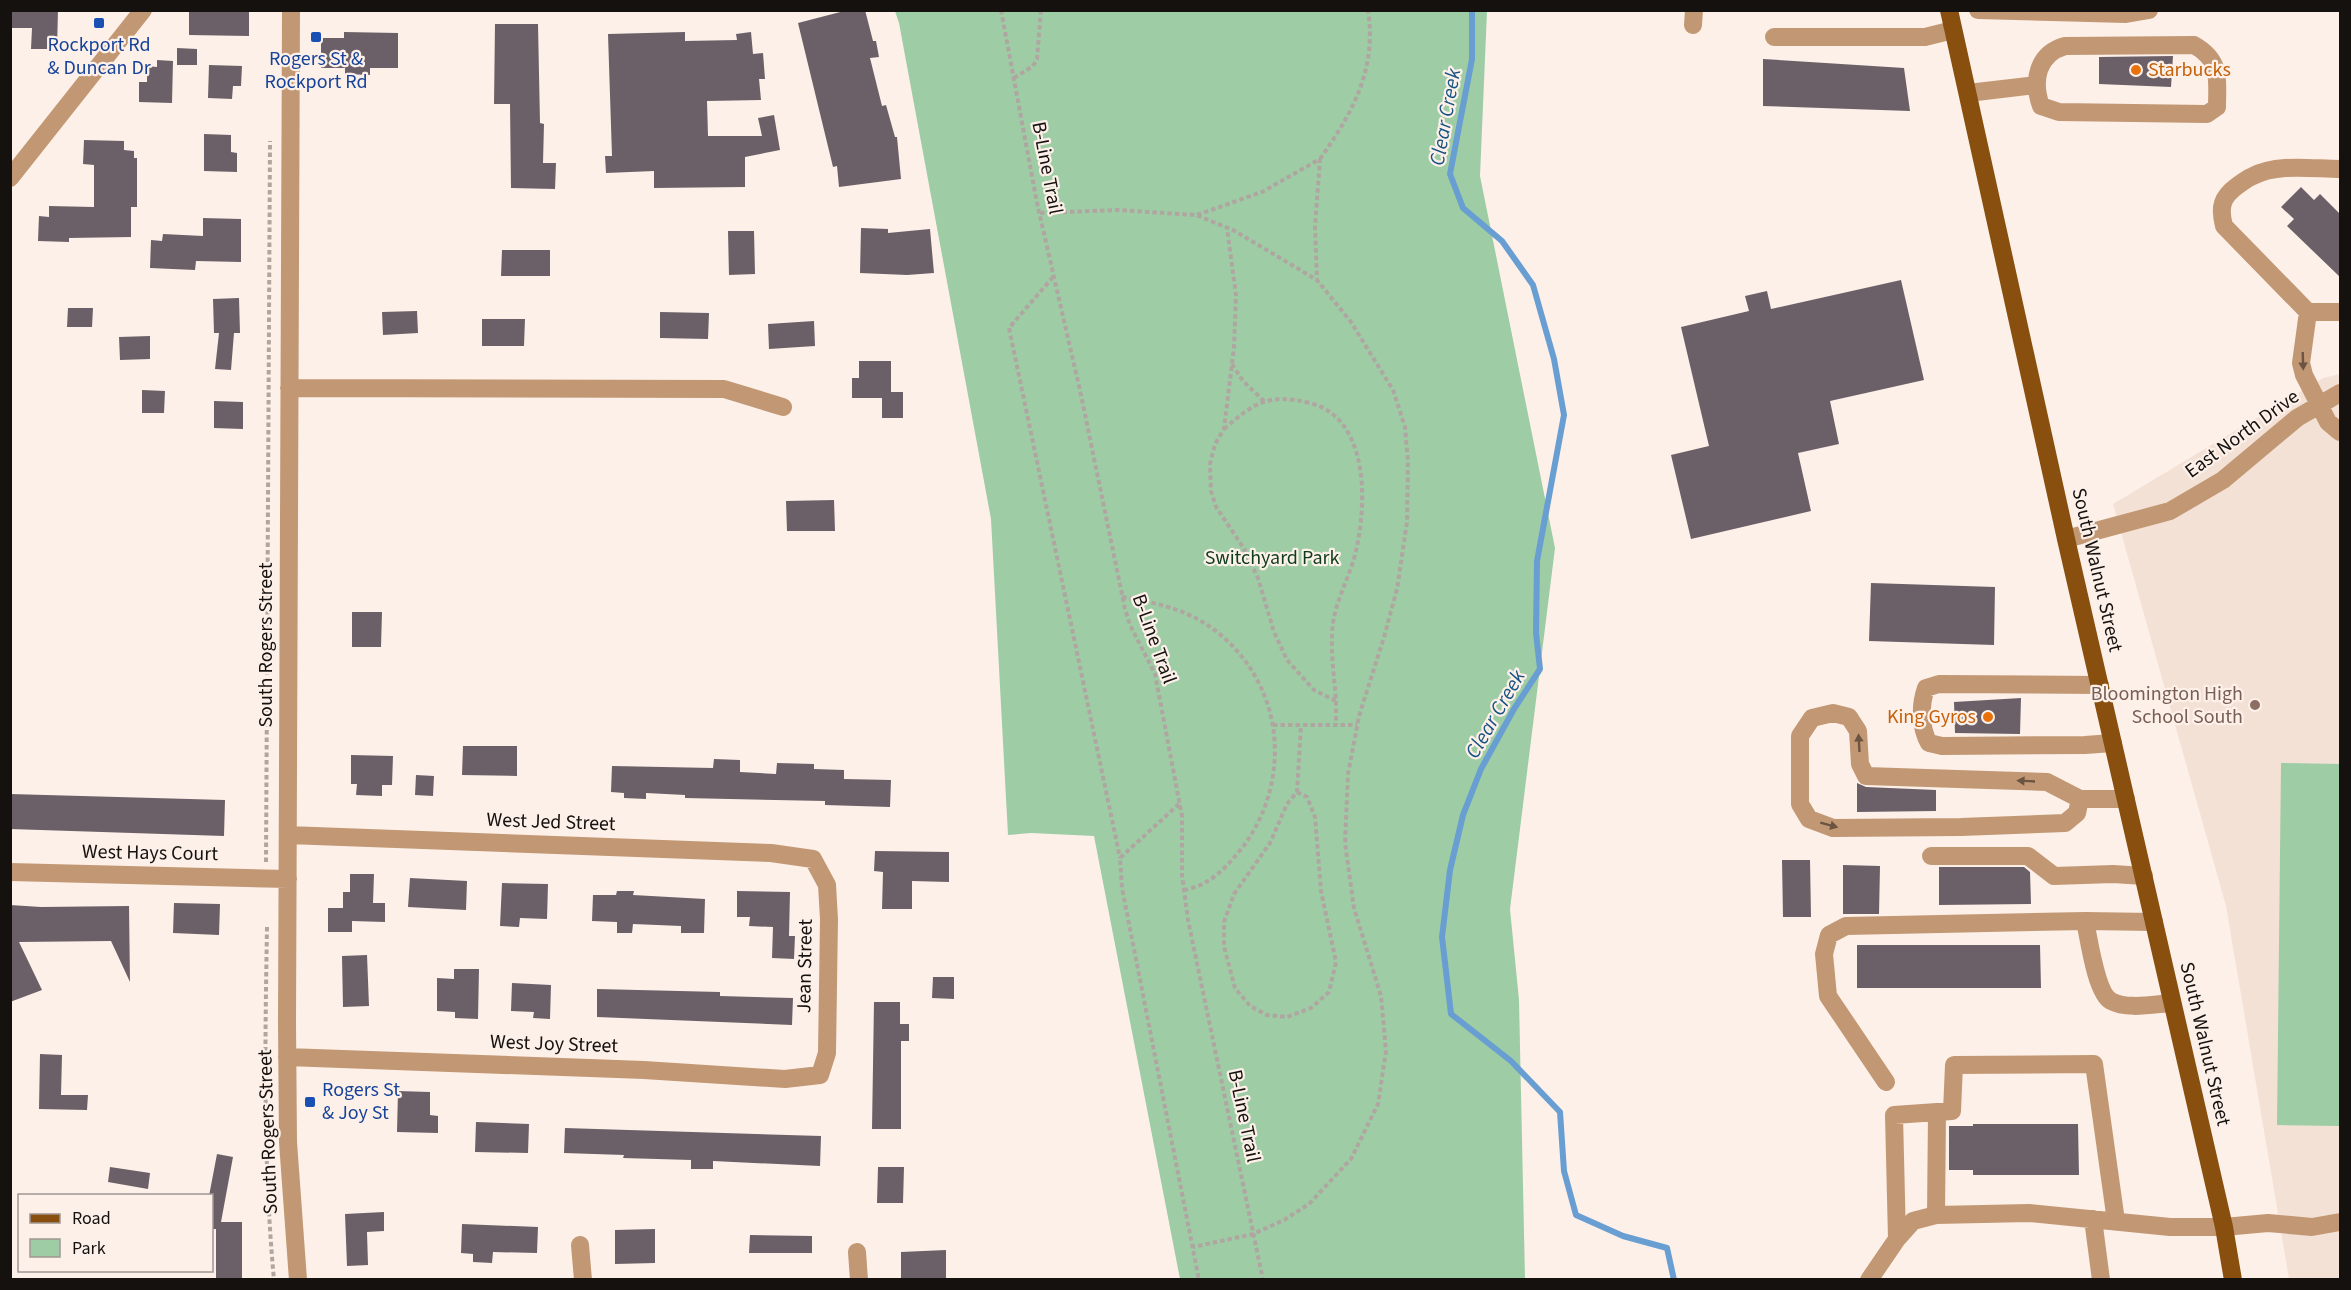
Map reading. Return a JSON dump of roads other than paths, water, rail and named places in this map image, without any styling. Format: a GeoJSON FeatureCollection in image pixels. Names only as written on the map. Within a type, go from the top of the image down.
{"type":"FeatureCollection","features":[{"type":"Feature","properties":{"kind":"main road","name":"South Walnut Street"},"geometry":{"type":"LineString","coordinates":[[1949,10],[2066,539],[2224,1227],[2233,1280]]}},
{"type":"Feature","properties":{"kind":"street"},"geometry":{"type":"LineString","coordinates":[[10,178],[143,10]]}},
{"type":"Feature","properties":{"kind":"street","name":"South Rogers Street"},"geometry":{"type":"LineString","coordinates":[[291,10],[287,1057],[288,1142],[298,1280]]}},
{"type":"Feature","properties":{"kind":"street"},"geometry":{"type":"LineString","coordinates":[[1978,10],[2126,14],[2149,10]]}},
{"type":"Feature","properties":{"kind":"street"},"geometry":{"type":"LineString","coordinates":[[1774,37],[1925,37],[1953,30]]}},
{"type":"Feature","properties":{"kind":"street"},"geometry":{"type":"LineString","coordinates":[[2194,45],[2208,53],[2218,74],[2217,107],[2207,114],[2059,112],[2041,106],[2036,86],[2038,70],[2044,58],[2053,50],[2065,46],[2194,45]]}},
{"type":"Feature","properties":{"kind":"street"},"geometry":{"type":"LineString","coordinates":[[1968,93],[2036,86]]}},
{"type":"Feature","properties":{"kind":"street"},"geometry":{"type":"LineString","coordinates":[[2340,169],[2274,169],[2253,176],[2227,194],[2221,204],[2220,213],[2224,226],[2308,312],[2340,312]]}},
{"type":"Feature","properties":{"kind":"street"},"geometry":{"type":"LineString","coordinates":[[2308,312],[2301,363],[2304,375],[2328,422],[2340,432]]}},
{"type":"Feature","properties":{"kind":"street"},"geometry":{"type":"LineString","coordinates":[[289,388],[724,389],[783,407]]}},
{"type":"Feature","properties":{"kind":"street","name":"East North Drive"},"geometry":{"type":"LineString","coordinates":[[2066,539],[2170,511],[2223,480],[2297,418],[2340,393]]}},
{"type":"Feature","properties":{"kind":"street"},"geometry":{"type":"LineString","coordinates":[[2100,685],[1939,684],[1926,688],[1923,699],[1923,734],[1929,743],[1942,746],[2113,743]]}},
{"type":"Feature","properties":{"kind":"street"},"geometry":{"type":"LineString","coordinates":[[2080,799],[2077,813],[2065,823],[1833,828],[1809,819],[1800,804],[1800,736],[1812,718],[1833,713],[1849,717],[1858,731],[1860,764],[1866,776],[2047,782],[2080,799],[2126,799]]}},
{"type":"Feature","properties":{"kind":"street","name":"West Jed Street"},"geometry":{"type":"LineString","coordinates":[[288,836],[771,853],[813,859]]}},
{"type":"Feature","properties":{"kind":"street"},"geometry":{"type":"LineString","coordinates":[[1931,856],[2028,856],[2054,876],[2113,874],[2144,876]]}},
{"type":"Feature","properties":{"kind":"street","name":"Jean Street"},"geometry":{"type":"LineString","coordinates":[[813,859],[827,885],[829,919],[827,1053],[820,1075]]}},
{"type":"Feature","properties":{"kind":"street","name":"West Hays Court"},"geometry":{"type":"LineString","coordinates":[[10,872],[288,879]]}},
{"type":"Feature","properties":{"kind":"street"},"geometry":{"type":"LineString","coordinates":[[1886,1082],[1828,996],[1824,954],[1829,935],[1846,926],[2085,921],[2154,922]]}},
{"type":"Feature","properties":{"kind":"street"},"geometry":{"type":"LineString","coordinates":[[2085,921],[2101,991],[2110,1001],[2124,1005],[2172,1003]]}},
{"type":"Feature","properties":{"kind":"street","name":"West Joy Street"},"geometry":{"type":"LineString","coordinates":[[287,1057],[644,1070],[785,1078],[820,1075]]}},
{"type":"Feature","properties":{"kind":"street"},"geometry":{"type":"LineString","coordinates":[[1897,1239],[1894,1115],[1952,1111],[1954,1065],[2094,1064],[2116,1221]]}},
{"type":"Feature","properties":{"kind":"street"},"geometry":{"type":"LineString","coordinates":[[1936,1215],[1937,1112]]}},
{"type":"Feature","properties":{"kind":"street"},"geometry":{"type":"LineString","coordinates":[[1869,1280],[1897,1239],[1913,1221],[1936,1215],[2029,1213],[2170,1227],[2224,1227],[2268,1223],[2313,1227],[2340,1222]]}},
{"type":"Feature","properties":{"kind":"street"},"geometry":{"type":"LineString","coordinates":[[2093,1219],[2101,1280]]}},
{"type":"Feature","properties":{"kind":"street"},"geometry":{"type":"LineString","coordinates":[[580,1245],[583,1280]]}},
{"type":"Feature","properties":{"kind":"street"},"geometry":{"type":"LineString","coordinates":[[857,1252],[859,1280]]}},
{"type":"Feature","properties":{"kind":"waterway","name":"Clear Creek"},"geometry":{"type":"LineString","coordinates":[[1472,10],[1472,59],[1450,174],[1463,208],[1502,241],[1533,285],[1554,359],[1564,415],[1537,561],[1536,633],[1540,669],[1514,709],[1481,769],[1463,815],[1450,870],[1442,937],[1451,1014],[1511,1061],[1560,1112],[1564,1171],[1576,1215],[1623,1236],[1667,1248],[1674,1280]]}},
{"type":"Feature","properties":{"kind":"place","name":"Rockport Rd & Duncan Dr"},"geometry":{"type":"Point","coordinates":[99,23]}},
{"type":"Feature","properties":{"kind":"place","name":"Rogers St & Rockport Rd"},"geometry":{"type":"Point","coordinates":[316,37]}},
{"type":"Feature","properties":{"kind":"place","name":"Starbucks"},"geometry":{"type":"Point","coordinates":[2136,70]}},
{"type":"Feature","properties":{"kind":"place","name":"Bloomington High School South"},"geometry":{"type":"Point","coordinates":[2255,705]}},
{"type":"Feature","properties":{"kind":"place","name":"King Gyros"},"geometry":{"type":"Point","coordinates":[1988,717]}},
{"type":"Feature","properties":{"kind":"place","name":"Rogers St & Joy St"},"geometry":{"type":"Point","coordinates":[310,1102]}},
{"type":"Feature","properties":{"kind":"park label","name":"Switchyard Park"},"geometry":{"type":"Point","coordinates":[1272,558]}}]}
